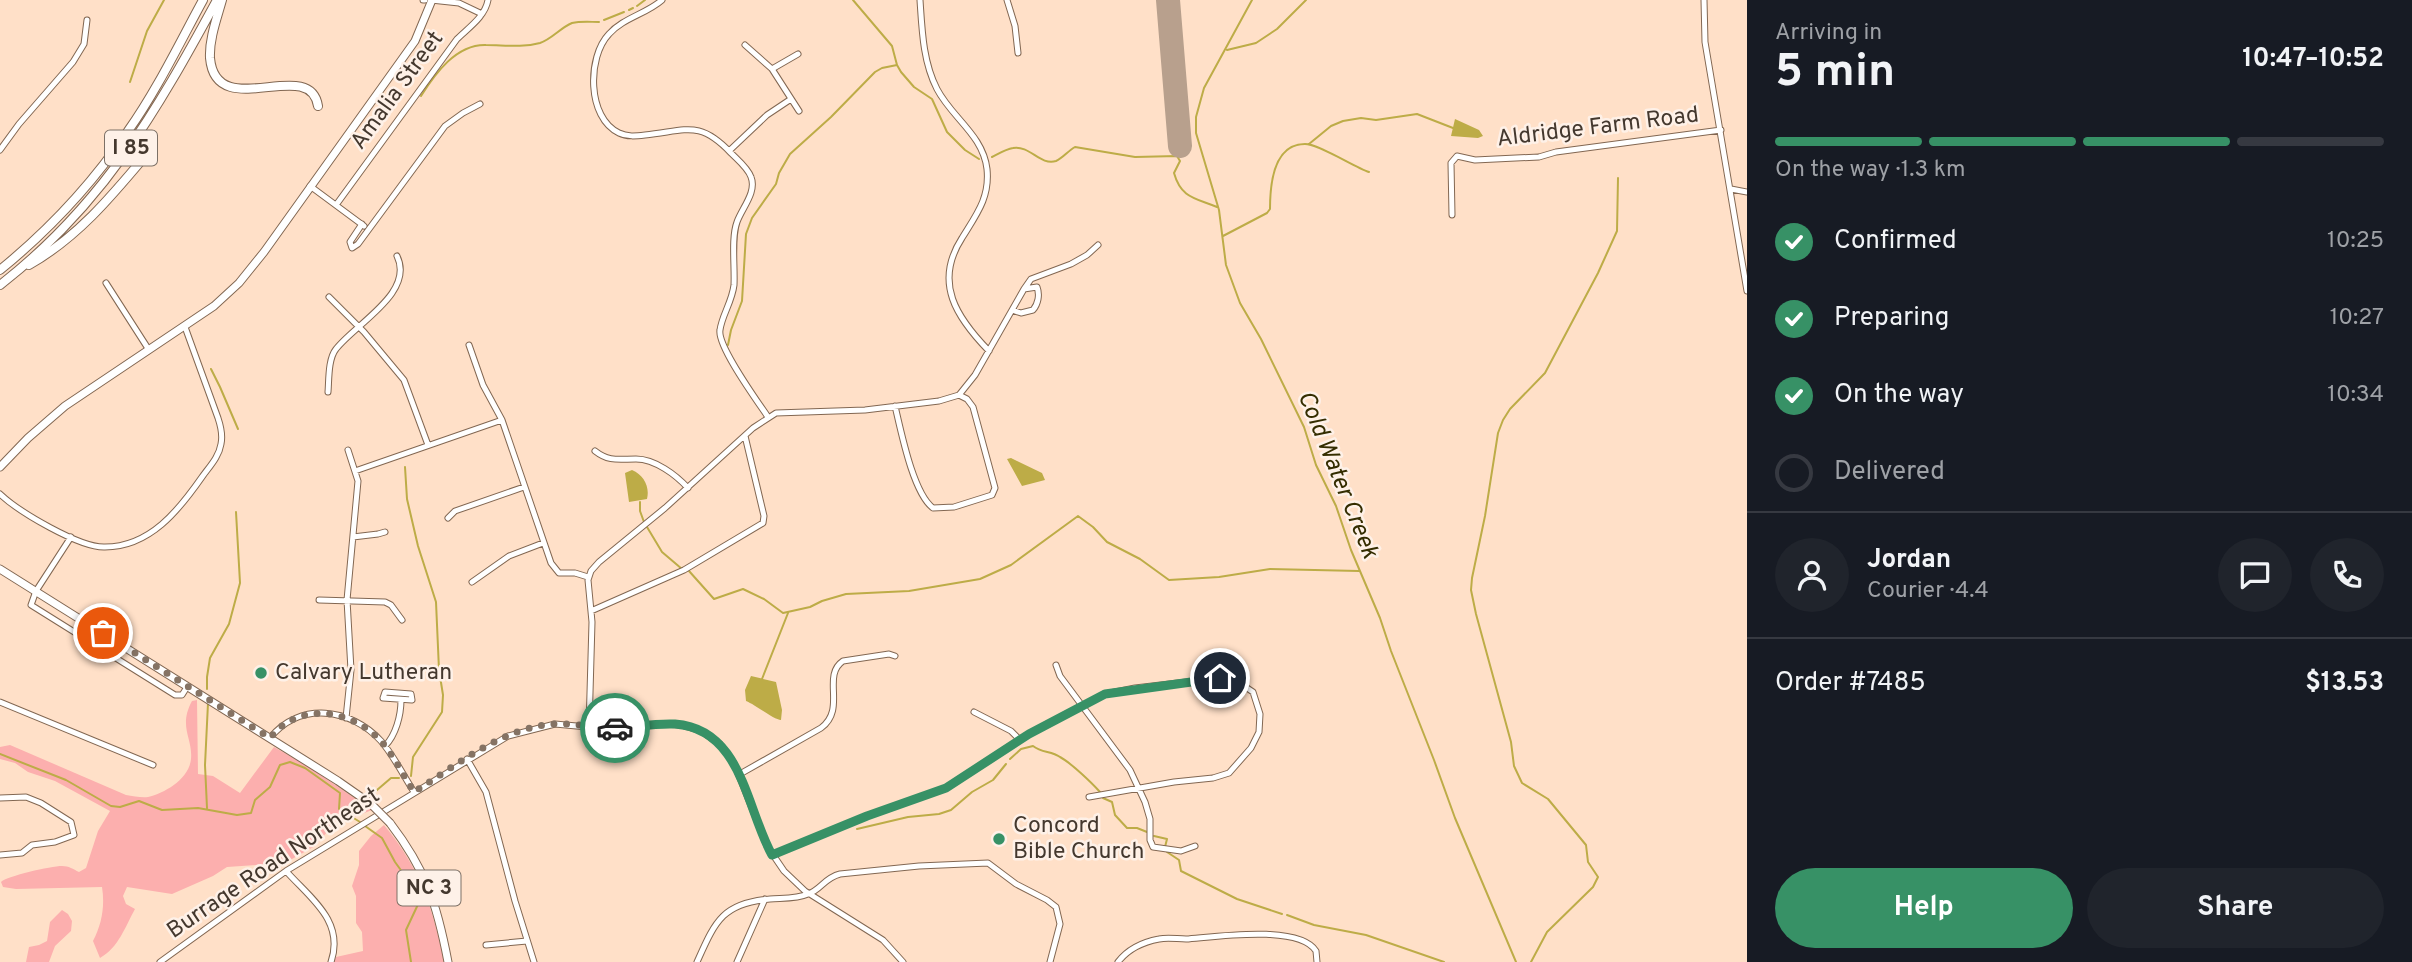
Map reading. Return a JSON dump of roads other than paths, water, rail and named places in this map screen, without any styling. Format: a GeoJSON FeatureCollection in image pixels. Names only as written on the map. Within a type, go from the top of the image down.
{"type":"FeatureCollection","features":[{"type":"Feature","properties":{"kind":"highway"},"geometry":{"type":"LineString","coordinates":[[219,0],[210,55],[212,68],[219,79],[232,88],[246,90],[301,86],[313,94],[318,106]]}},
{"type":"Feature","properties":{"kind":"highway","name":"I 85"},"geometry":{"type":"LineString","coordinates":[[0,285],[76,215],[128,152],[160,103],[219,0]]}},
{"type":"Feature","properties":{"kind":"highway","name":"I 85"},"geometry":{"type":"LineString","coordinates":[[0,270],[58,217],[117,147],[153,92],[203,1]]}},
{"type":"Feature","properties":{"kind":"highway"},"geometry":{"type":"LineString","coordinates":[[14,273],[55,250],[77,231],[109,199],[152,148]]}},
{"type":"Feature","properties":{"kind":"main road"},"geometry":{"type":"LineString","coordinates":[[0,467],[49,418],[186,327],[239,283],[415,41],[432,0]]}},
{"type":"Feature","properties":{"kind":"main road","name":"NC 3"},"geometry":{"type":"LineString","coordinates":[[0,569],[371,804],[390,823],[408,848],[429,887],[437,909],[448,962]]}},
{"type":"Feature","properties":{"kind":"street"},"geometry":{"type":"LineString","coordinates":[[432,0],[459,3],[482,14]]}},
{"type":"Feature","properties":{"kind":"street","name":"Amalia Street"},"geometry":{"type":"LineString","coordinates":[[336,205],[457,39],[487,8],[488,0]]}},
{"type":"Feature","properties":{"kind":"street"},"geometry":{"type":"LineString","coordinates":[[662,0],[622,23],[610,32],[602,43],[595,60],[593,76],[599,110],[610,126],[620,134],[632,136],[680,129],[700,130],[711,134],[750,174],[752,185],[737,222],[733,292],[719,332],[724,347],[768,417]]}},
{"type":"Feature","properties":{"kind":"street"},"geometry":{"type":"LineString","coordinates":[[920,0],[925,52],[933,79],[943,100],[976,139],[986,165],[988,183],[984,202],[956,249],[949,280],[951,296],[960,318],[989,351]]}},
{"type":"Feature","properties":{"kind":"street"},"geometry":{"type":"LineString","coordinates":[[1007,0],[1015,26],[1018,53]]}},
{"type":"Feature","properties":{"kind":"street"},"geometry":{"type":"LineString","coordinates":[[1704,0],[1705,42],[1747,291]]}},
{"type":"Feature","properties":{"kind":"street"},"geometry":{"type":"LineString","coordinates":[[0,150],[73,62],[83,44],[87,20]]}},
{"type":"Feature","properties":{"kind":"street"},"geometry":{"type":"LineString","coordinates":[[745,45],[772,69],[799,111]]}},
{"type":"Feature","properties":{"kind":"street"},"geometry":{"type":"LineString","coordinates":[[772,69],[798,54]]}},
{"type":"Feature","properties":{"kind":"street"},"geometry":{"type":"LineString","coordinates":[[729,150],[766,115],[791,99]]}},
{"type":"Feature","properties":{"kind":"street"},"geometry":{"type":"LineString","coordinates":[[362,224],[350,242],[352,248],[356,247],[445,126],[480,104]]}},
{"type":"Feature","properties":{"kind":"street","name":"Aldridge Farm Road"},"geometry":{"type":"LineString","coordinates":[[1452,215],[1451,163],[1457,156],[1475,160],[1539,157],[1556,152],[1721,130]]}},
{"type":"Feature","properties":{"kind":"street"},"geometry":{"type":"LineString","coordinates":[[310,186],[368,229]]}},
{"type":"Feature","properties":{"kind":"street"},"geometry":{"type":"LineString","coordinates":[[1731,189],[1747,192]]}},
{"type":"Feature","properties":{"kind":"street"},"geometry":{"type":"LineString","coordinates":[[590,727],[591,611],[588,577],[599,562],[768,417],[790,411],[846,411],[939,401],[958,395],[971,382],[1031,279],[1071,264],[1098,245]]}},
{"type":"Feature","properties":{"kind":"street"},"geometry":{"type":"LineString","coordinates":[[328,392],[334,351],[396,289],[401,274],[397,256]]}},
{"type":"Feature","properties":{"kind":"street"},"geometry":{"type":"LineString","coordinates":[[106,283],[149,350]]}},
{"type":"Feature","properties":{"kind":"street"},"geometry":{"type":"LineString","coordinates":[[1012,310],[1016,313],[1029,312],[1035,307],[1039,294],[1037,287],[1024,289]]}},
{"type":"Feature","properties":{"kind":"street"},"geometry":{"type":"LineString","coordinates":[[329,297],[359,327],[404,380],[428,445]]}},
{"type":"Feature","properties":{"kind":"street"},"geometry":{"type":"LineString","coordinates":[[0,494],[15,508],[88,545],[121,545],[152,533],[172,517],[218,454],[222,442],[222,430],[186,327]]}},
{"type":"Feature","properties":{"kind":"street"},"geometry":{"type":"LineString","coordinates":[[469,345],[483,385],[502,419],[551,563],[559,573],[575,573],[588,577]]}},
{"type":"Feature","properties":{"kind":"street"},"geometry":{"type":"LineString","coordinates":[[895,406],[909,460],[924,499],[933,508],[954,507],[992,495],[995,488],[974,407],[967,399],[958,395]]}},
{"type":"Feature","properties":{"kind":"street"},"geometry":{"type":"LineString","coordinates":[[355,471],[502,419]]}},
{"type":"Feature","properties":{"kind":"street"},"geometry":{"type":"LineString","coordinates":[[591,611],[698,563],[763,523],[764,516],[745,436]]}},
{"type":"Feature","properties":{"kind":"street"},"geometry":{"type":"LineString","coordinates":[[346,718],[351,670],[347,600],[358,481],[348,450]]}},
{"type":"Feature","properties":{"kind":"street"},"geometry":{"type":"LineString","coordinates":[[595,451],[612,460],[639,458],[654,463],[680,478],[688,488]]}},
{"type":"Feature","properties":{"kind":"street"},"geometry":{"type":"LineString","coordinates":[[448,518],[455,511],[524,487]]}},
{"type":"Feature","properties":{"kind":"street"},"geometry":{"type":"LineString","coordinates":[[353,537],[385,531]]}},
{"type":"Feature","properties":{"kind":"street"},"geometry":{"type":"LineString","coordinates":[[71,537],[31,602],[36,608],[175,695],[182,695],[187,687]]}},
{"type":"Feature","properties":{"kind":"street"},"geometry":{"type":"LineString","coordinates":[[472,583],[509,556],[543,543]]}},
{"type":"Feature","properties":{"kind":"street"},"geometry":{"type":"LineString","coordinates":[[319,600],[385,601],[402,620]]}},
{"type":"Feature","properties":{"kind":"street"},"geometry":{"type":"LineString","coordinates":[[740,774],[831,720],[834,710],[834,673],[838,664],[889,654],[895,656]]}},
{"type":"Feature","properties":{"kind":"street"},"geometry":{"type":"LineString","coordinates":[[1056,665],[1060,676],[1130,770],[1140,788],[1150,819],[1150,840],[1153,847],[1181,852],[1195,846]]}},
{"type":"Feature","properties":{"kind":"street"},"geometry":{"type":"LineString","coordinates":[[772,855],[867,816],[946,788],[1020,740],[1110,692],[1216,678],[1224,678],[1253,692],[1260,714],[1259,732],[1250,750],[1229,774],[1089,797]]}},
{"type":"Feature","properties":{"kind":"street"},"geometry":{"type":"LineString","coordinates":[[385,692],[411,694],[412,700],[401,700],[383,698],[383,695],[385,692]]}},
{"type":"Feature","properties":{"kind":"street"},"geometry":{"type":"LineString","coordinates":[[385,746],[393,736],[401,700]]}},
{"type":"Feature","properties":{"kind":"street"},"geometry":{"type":"LineString","coordinates":[[0,702],[152,765]]}},
{"type":"Feature","properties":{"kind":"street"},"geometry":{"type":"LineString","coordinates":[[974,712],[1011,731],[1020,740]]}},
{"type":"Feature","properties":{"kind":"street"},"geometry":{"type":"LineString","coordinates":[[270,738],[281,725],[296,717],[322,713],[346,718],[369,731],[385,746],[414,792]]}},
{"type":"Feature","properties":{"kind":"street","name":"Burrage Road Northeast"},"geometry":{"type":"LineString","coordinates":[[160,962],[286,871],[467,759],[508,736],[555,724],[615,728],[662,724],[686,726],[701,731],[720,744],[730,756],[740,774],[772,855],[794,881],[810,894],[873,932],[890,946],[903,962]]}},
{"type":"Feature","properties":{"kind":"street"},"geometry":{"type":"LineString","coordinates":[[467,759],[490,807],[534,962]]}},
{"type":"Feature","properties":{"kind":"street"},"geometry":{"type":"LineString","coordinates":[[0,798],[22,796],[41,803],[71,822],[74,835],[55,842],[32,845],[22,853],[0,855]]}},
{"type":"Feature","properties":{"kind":"street"},"geometry":{"type":"LineString","coordinates":[[697,962],[712,928],[721,916],[741,904],[810,894],[825,880],[840,874],[919,866],[988,863],[1016,884],[1056,907],[1060,924],[1050,962]]}},
{"type":"Feature","properties":{"kind":"street"},"geometry":{"type":"LineString","coordinates":[[286,871],[315,900],[328,918],[334,937],[331,962]]}},
{"type":"Feature","properties":{"kind":"street"},"geometry":{"type":"LineString","coordinates":[[737,962],[765,899]]}},
{"type":"Feature","properties":{"kind":"street"},"geometry":{"type":"LineString","coordinates":[[1118,962],[1131,949],[1159,939],[1265,935],[1307,942],[1314,947],[1317,962]]}},
{"type":"Feature","properties":{"kind":"street"},"geometry":{"type":"LineString","coordinates":[[486,945],[527,941]]}},
{"type":"Feature","properties":{"kind":"waterway"},"geometry":{"type":"LineString","coordinates":[[130,82],[147,31],[164,0]]}},
{"type":"Feature","properties":{"kind":"waterway"},"geometry":{"type":"LineString","coordinates":[[637,6],[645,0]]}},
{"type":"Feature","properties":{"kind":"waterway"},"geometry":{"type":"LineString","coordinates":[[853,0],[892,46],[901,72],[914,87],[932,99],[947,132],[965,150],[979,159]]}},
{"type":"Feature","properties":{"kind":"waterway","name":"Cold Water Creek"},"geometry":{"type":"LineString","coordinates":[[1252,0],[1204,88],[1196,117],[1196,133],[1219,210],[1226,265],[1240,303],[1261,339],[1304,427],[1316,465],[1336,506],[1455,818],[1516,962]]}},
{"type":"Feature","properties":{"kind":"waterway"},"geometry":{"type":"LineString","coordinates":[[1227,50],[1256,43],[1277,29],[1306,0]]}},
{"type":"Feature","properties":{"kind":"waterway"},"geometry":{"type":"LineString","coordinates":[[629,10],[633,8]]}},
{"type":"Feature","properties":{"kind":"waterway"},"geometry":{"type":"LineString","coordinates":[[604,20],[624,12]]}},
{"type":"Feature","properties":{"kind":"waterway"},"geometry":{"type":"LineString","coordinates":[[421,96],[440,70],[465,49],[486,45],[533,45],[572,23],[599,22]]}},
{"type":"Feature","properties":{"kind":"waterway"},"geometry":{"type":"LineString","coordinates":[[728,345],[742,301],[746,234],[752,218],[776,184],[790,154],[875,72],[897,65]]}},
{"type":"Feature","properties":{"kind":"waterway"},"geometry":{"type":"LineString","coordinates":[[1309,144],[1331,126],[1361,118],[1376,120],[1417,114],[1453,128]]}},
{"type":"Feature","properties":{"kind":"waterway"},"geometry":{"type":"LineString","coordinates":[[1223,236],[1267,213],[1270,209],[1275,168],[1286,151],[1294,146],[1311,145],[1369,172]]}},
{"type":"Feature","properties":{"kind":"waterway"},"geometry":{"type":"LineString","coordinates":[[992,157],[1008,149],[1019,148],[1050,162],[1059,160],[1075,147],[1135,157],[1177,156],[1180,161],[1174,173],[1181,188],[1190,196],[1217,207]]}},
{"type":"Feature","properties":{"kind":"waterway"},"geometry":{"type":"LineString","coordinates":[[1531,962],[1547,932],[1593,887],[1598,877],[1588,862],[1586,845],[1548,799],[1522,783],[1514,766],[1511,742],[1476,614],[1471,590],[1472,578],[1498,433],[1510,409],[1545,373],[1598,273],[1617,231],[1618,178]]}},
{"type":"Feature","properties":{"kind":"waterway"},"geometry":{"type":"LineString","coordinates":[[211,369],[238,429]]}},
{"type":"Feature","properties":{"kind":"waterway"},"geometry":{"type":"LineString","coordinates":[[405,467],[407,499],[418,546],[436,602],[439,670],[443,695],[442,712],[413,757],[411,776]]}},
{"type":"Feature","properties":{"kind":"waterway"},"geometry":{"type":"LineString","coordinates":[[640,502],[644,522]]}},
{"type":"Feature","properties":{"kind":"waterway"},"geometry":{"type":"LineString","coordinates":[[207,689],[210,658],[229,624],[240,583],[236,512]]}},
{"type":"Feature","properties":{"kind":"waterway"},"geometry":{"type":"LineString","coordinates":[[689,571],[714,599],[743,589],[764,599],[783,613],[846,594],[909,591],[980,579],[1011,565],[1078,516],[1107,542],[1140,559],[1169,580],[1219,577],[1270,569],[1359,571]]}},
{"type":"Feature","properties":{"kind":"waterway"},"geometry":{"type":"LineString","coordinates":[[647,527],[662,552],[682,569]]}},
{"type":"Feature","properties":{"kind":"waterway"},"geometry":{"type":"LineString","coordinates":[[762,679],[788,613]]}},
{"type":"Feature","properties":{"kind":"waterway"},"geometry":{"type":"LineString","coordinates":[[207,808],[205,765],[208,703]]}},
{"type":"Feature","properties":{"kind":"waterway"},"geometry":{"type":"LineString","coordinates":[[1010,759],[1021,749],[1033,746],[1065,760],[1100,792]]}},
{"type":"Feature","properties":{"kind":"waterway"},"geometry":{"type":"LineString","coordinates":[[0,754],[66,780],[111,806],[120,807],[139,801],[162,810],[198,808],[237,815],[251,813],[255,800],[270,787],[280,765],[290,762],[305,768],[340,793],[339,809],[360,822]]}},
{"type":"Feature","properties":{"kind":"waterway"},"geometry":{"type":"LineString","coordinates":[[857,829],[951,810],[972,792],[993,780],[1006,764]]}},
{"type":"Feature","properties":{"kind":"waterway"},"geometry":{"type":"LineString","coordinates":[[370,796],[391,778],[399,778]]}},
{"type":"Feature","properties":{"kind":"waterway"},"geometry":{"type":"LineString","coordinates":[[1103,798],[1112,802],[1115,815],[1127,828],[1147,832]]}},
{"type":"Feature","properties":{"kind":"waterway"},"geometry":{"type":"LineString","coordinates":[[354,816],[361,803]]}},
{"type":"Feature","properties":{"kind":"waterway"},"geometry":{"type":"LineString","coordinates":[[365,826],[382,838],[395,862],[421,898],[406,930],[411,962]]}},
{"type":"Feature","properties":{"kind":"waterway"},"geometry":{"type":"LineString","coordinates":[[1154,836],[1167,839],[1165,847]]}},
{"type":"Feature","properties":{"kind":"waterway"},"geometry":{"type":"LineString","coordinates":[[1167,852],[1179,860],[1181,871],[1237,899],[1282,914]]}},
{"type":"Feature","properties":{"kind":"waterway"},"geometry":{"type":"LineString","coordinates":[[1287,915],[1314,925],[1366,935],[1444,962]]}},
{"type":"Feature","properties":{"kind":"place","name":"Calvary Lutheran"},"geometry":{"type":"Point","coordinates":[261,673]}},
{"type":"Feature","properties":{"kind":"place","name":"Concord Bible Church"},"geometry":{"type":"Point","coordinates":[999,839]}}]}
